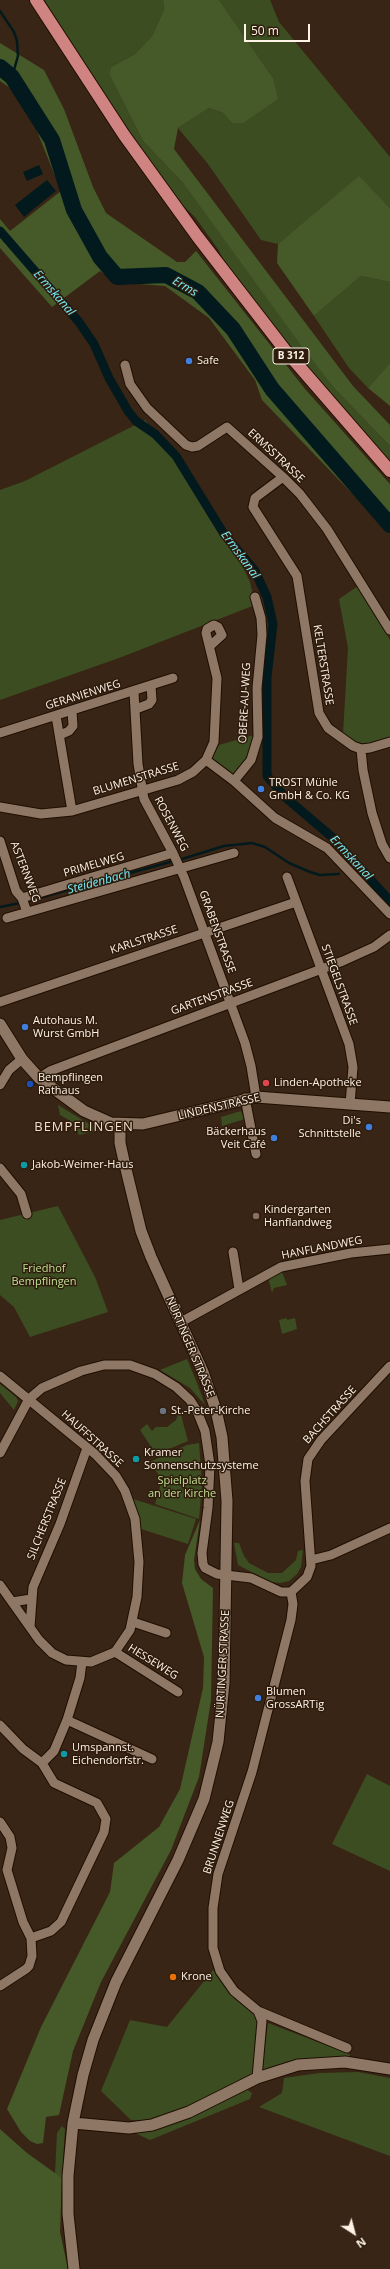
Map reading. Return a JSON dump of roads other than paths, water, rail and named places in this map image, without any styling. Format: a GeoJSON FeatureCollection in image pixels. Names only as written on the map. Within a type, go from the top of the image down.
{"type":"FeatureCollection","features":[{"type":"Feature","properties":{"kind":"highway","name":"B 312"},"geometry":{"type":"LineString","coordinates":[[36,0],[113,118],[197,236],[290,355],[390,471]]}},
{"type":"Feature","properties":{"kind":"street","name":"ERMSSTRASSE"},"geometry":{"type":"LineString","coordinates":[[124,365],[130,384],[147,408],[186,445],[192,448],[198,446],[226,427],[283,477],[300,494],[327,529],[390,630]]}},
{"type":"Feature","properties":{"kind":"street","name":"KELTERSTRASSE"},"geometry":{"type":"LineString","coordinates":[[283,477],[255,498],[253,507],[297,576],[319,713],[328,728],[336,735],[361,749]]}},
{"type":"Feature","properties":{"kind":"street","name":"OBERE-AU-WEG"},"geometry":{"type":"LineString","coordinates":[[234,781],[251,760],[258,737],[257,688],[262,634],[261,618],[255,597]]}},
{"type":"Feature","properties":{"kind":"street","name":"BLUMENSTRASSE"},"geometry":{"type":"LineString","coordinates":[[0,807],[41,814],[72,811],[186,777],[206,760],[214,742],[217,705],[217,678],[210,646]]}},
{"type":"Feature","properties":{"kind":"street","name":"GERANIENWEG"},"geometry":{"type":"LineString","coordinates":[[0,733],[134,692],[173,678]]}},
{"type":"Feature","properties":{"kind":"street"},"geometry":{"type":"LineString","coordinates":[[136,709],[149,704],[152,700],[151,686]]}},
{"type":"Feature","properties":{"kind":"street","name":"ROSENWEG"},"geometry":{"type":"LineString","coordinates":[[134,692],[138,764],[146,806],[180,868]]}},
{"type":"Feature","properties":{"kind":"street"},"geometry":{"type":"LineString","coordinates":[[60,735],[69,731],[73,726],[72,711]]}},
{"type":"Feature","properties":{"kind":"street"},"geometry":{"type":"LineString","coordinates":[[56,716],[72,811]]}},
{"type":"Feature","properties":{"kind":"street"},"geometry":{"type":"LineString","coordinates":[[390,742],[361,749],[363,770],[372,813],[382,844],[390,858]]}},
{"type":"Feature","properties":{"kind":"street"},"geometry":{"type":"LineString","coordinates":[[206,760],[234,781],[275,818],[327,848],[390,914]]}},
{"type":"Feature","properties":{"kind":"street","name":"ASTERNWEG"},"geometry":{"type":"LineString","coordinates":[[0,841],[16,891],[22,898],[27,912]]}},
{"type":"Feature","properties":{"kind":"street","name":"PRIMELWEG"},"geometry":{"type":"LineString","coordinates":[[22,898],[173,853]]}},
{"type":"Feature","properties":{"kind":"street"},"geometry":{"type":"LineString","coordinates":[[7,918],[234,853]]}},
{"type":"Feature","properties":{"kind":"street","name":"GRABENSTRASSE"},"geometry":{"type":"LineString","coordinates":[[180,868],[249,1056],[250,1098],[256,1154]]}},
{"type":"Feature","properties":{"kind":"street","name":"STIEGELSTRASSE"},"geometry":{"type":"LineString","coordinates":[[287,877],[352,1057],[350,1104]]}},
{"type":"Feature","properties":{"kind":"street","name":"KARLSTRASSE"},"geometry":{"type":"LineString","coordinates":[[0,1002],[296,902]]}},
{"type":"Feature","properties":{"kind":"street","name":"GARTENSTRASSE"},"geometry":{"type":"LineString","coordinates":[[39,1078],[50,1071],[321,970],[369,950],[390,935]]}},
{"type":"Feature","properties":{"kind":"street"},"geometry":{"type":"LineString","coordinates":[[1,1029],[22,1059],[39,1078],[84,1111],[103,1121],[120,1125]]}},
{"type":"Feature","properties":{"kind":"street"},"geometry":{"type":"LineString","coordinates":[[0,1085],[9,1070],[22,1059]]}},
{"type":"Feature","properties":{"kind":"street","name":"LINDENSTRASSE"},"geometry":{"type":"LineString","coordinates":[[120,1125],[152,1122],[250,1098],[390,1108]]}},
{"type":"Feature","properties":{"kind":"street","name":"NÜRTINGER STRASSE"},"geometry":{"type":"LineString","coordinates":[[74,2269],[68,2196],[73,2123],[87,2059],[103,2014],[124,1965],[194,1826],[208,1788],[218,1742],[224,1683],[227,1490],[222,1437],[209,1388],[151,1257],[138,1221],[121,1149],[120,1125]]}},
{"type":"Feature","properties":{"kind":"street"},"geometry":{"type":"LineString","coordinates":[[0,1168],[21,1194],[27,1214]]}},
{"type":"Feature","properties":{"kind":"street","name":"HANFLANDWEG"},"geometry":{"type":"LineString","coordinates":[[181,1322],[281,1267],[351,1253],[390,1249]]}},
{"type":"Feature","properties":{"kind":"street"},"geometry":{"type":"LineString","coordinates":[[233,1252],[239,1289]]}},
{"type":"Feature","properties":{"kind":"street"},"geometry":{"type":"LineString","coordinates":[[0,1453],[28,1399],[42,1388],[81,1371],[112,1364],[130,1365],[147,1370],[180,1391],[197,1411],[207,1442],[210,1489],[201,1559],[205,1568],[210,1572],[251,1578],[280,1592],[291,1592],[307,1577],[311,1560],[331,1555],[390,1528]]}},
{"type":"Feature","properties":{"kind":"street","name":"BACHSTRASSE"},"geometry":{"type":"LineString","coordinates":[[311,1560],[305,1481],[308,1459],[321,1440],[390,1366]]}},
{"type":"Feature","properties":{"kind":"street","name":"HAUFFSTRASSE"},"geometry":{"type":"LineString","coordinates":[[0,1376],[88,1448],[110,1469],[119,1480],[136,1519],[139,1562],[133,1622],[126,1637],[115,1652]]}},
{"type":"Feature","properties":{"kind":"street","name":"SILCHERSTRASSE"},"geometry":{"type":"LineString","coordinates":[[30,1627],[31,1599],[37,1577],[60,1524],[88,1448]]}},
{"type":"Feature","properties":{"kind":"street"},"geometry":{"type":"LineString","coordinates":[[0,1585],[30,1627],[52,1653],[66,1660],[82,1662],[99,1660],[115,1652]]}},
{"type":"Feature","properties":{"kind":"street","name":"BRUNNENWEG"},"geometry":{"type":"LineString","coordinates":[[291,1592],[293,1604],[291,1620],[252,1772],[218,1874],[213,1908],[213,1948],[220,1971],[234,1991],[258,2011],[347,2048]]}},
{"type":"Feature","properties":{"kind":"street"},"geometry":{"type":"LineString","coordinates":[[12,1602],[31,1599]]}},
{"type":"Feature","properties":{"kind":"street"},"geometry":{"type":"LineString","coordinates":[[133,1622],[166,1633]]}},
{"type":"Feature","properties":{"kind":"street","name":"HESSEWEG"},"geometry":{"type":"LineString","coordinates":[[115,1652],[178,1692]]}},
{"type":"Feature","properties":{"kind":"street"},"geometry":{"type":"LineString","coordinates":[[42,1763],[54,1752],[80,1678],[82,1662]]}},
{"type":"Feature","properties":{"kind":"street"},"geometry":{"type":"LineString","coordinates":[[66,1720],[152,1759]]}},
{"type":"Feature","properties":{"kind":"street"},"geometry":{"type":"LineString","coordinates":[[0,1725],[23,1750],[42,1763],[54,1783],[97,1803],[104,1813],[105,1825],[61,1922],[51,1931],[31,1938]]}},
{"type":"Feature","properties":{"kind":"street"},"geometry":{"type":"LineString","coordinates":[[0,1822],[10,1837],[12,1848],[8,1864],[8,1875],[23,1922],[31,1938],[32,1956],[29,1966],[0,1986]]}},
{"type":"Feature","properties":{"kind":"street"},"geometry":{"type":"LineString","coordinates":[[257,2078],[262,2021],[258,2011]]}},
{"type":"Feature","properties":{"kind":"street"},"geometry":{"type":"LineString","coordinates":[[73,2123],[129,2128],[152,2125],[177,2117],[257,2078],[298,2065],[323,2062],[358,2063],[390,2070]]}},
{"type":"Feature","properties":{"kind":"water"},"geometry":{"type":"Polygon","coordinates":[[[39,165],[43,174],[27,181],[23,172],[39,165]]]}},
{"type":"Feature","properties":{"kind":"water"},"geometry":{"type":"Polygon","coordinates":[[[47,180],[56,191],[24,217],[15,205],[47,180]]]}},
{"type":"Feature","properties":{"kind":"waterway"},"geometry":{"type":"LineString","coordinates":[[0,11],[14,32],[17,41],[18,56],[12,77]]}},
{"type":"Feature","properties":{"kind":"waterway","name":"Erms"},"geometry":{"type":"LineString","coordinates":[[0,67],[12,77],[52,140],[74,210],[100,257],[117,277],[166,275],[198,292],[233,329],[272,389],[390,525]]}},
{"type":"Feature","properties":{"kind":"waterway","name":"Ermskanal"},"geometry":{"type":"LineString","coordinates":[[0,231],[79,322],[94,344],[109,378],[128,411],[136,421],[155,434],[176,456],[224,534],[255,571],[267,597],[273,624],[267,677],[267,776],[285,797],[332,837],[390,901]]}},
{"type":"Feature","properties":{"kind":"waterway","name":"Steidenbach"},"geometry":{"type":"LineString","coordinates":[[182,859],[224,846],[252,843],[265,847],[289,863],[310,872],[320,875],[339,874]]}},
{"type":"Feature","properties":{"kind":"waterway","name":"Steidenbach"},"geometry":{"type":"LineString","coordinates":[[28,901],[170,862]]}},
{"type":"Feature","properties":{"kind":"waterway","name":"Steidenbach"},"geometry":{"type":"LineString","coordinates":[[0,907],[20,903]]}},
{"type":"Feature","properties":{"kind":"place","name":"Safe"},"geometry":{"type":"Point","coordinates":[189,361]}},
{"type":"Feature","properties":{"kind":"place","name":"TROST Mühle GmbH & Co. KG"},"geometry":{"type":"Point","coordinates":[261,789]}},
{"type":"Feature","properties":{"kind":"place","name":"Autohaus M. Wurst GmbH"},"geometry":{"type":"Point","coordinates":[25,1027]}},
{"type":"Feature","properties":{"kind":"place","name":"Linden-Apotheke"},"geometry":{"type":"Point","coordinates":[266,1083]}},
{"type":"Feature","properties":{"kind":"place","name":"Bempflingen Rathaus"},"geometry":{"type":"Point","coordinates":[30,1084]}},
{"type":"Feature","properties":{"kind":"place","name":"Di's Schnittstelle"},"geometry":{"type":"Point","coordinates":[369,1127]}},
{"type":"Feature","properties":{"kind":"place","name":"Bäckerhaus Veit Café"},"geometry":{"type":"Point","coordinates":[274,1138]}},
{"type":"Feature","properties":{"kind":"place","name":"Jakob-Weimer-Haus"},"geometry":{"type":"Point","coordinates":[24,1165]}},
{"type":"Feature","properties":{"kind":"place","name":"Kindergarten Hanflandweg"},"geometry":{"type":"Point","coordinates":[256,1216]}},
{"type":"Feature","properties":{"kind":"place","name":"St.-Peter-Kirche"},"geometry":{"type":"Point","coordinates":[163,1411]}},
{"type":"Feature","properties":{"kind":"place","name":"Kramer Sonnenschutzsysteme"},"geometry":{"type":"Point","coordinates":[136,1459]}},
{"type":"Feature","properties":{"kind":"place","name":"Blumen GrossARTig"},"geometry":{"type":"Point","coordinates":[258,1698]}},
{"type":"Feature","properties":{"kind":"place","name":"Umspannst. Eichendorfstr."},"geometry":{"type":"Point","coordinates":[64,1754]}},
{"type":"Feature","properties":{"kind":"place","name":"Krone"},"geometry":{"type":"Point","coordinates":[173,1977]}},
{"type":"Feature","properties":{"kind":"district","name":"BEMPFLINGEN"},"geometry":{"type":"Point","coordinates":[84,1127]}},
{"type":"Feature","properties":{"kind":"park label","name":"Friedhof Bempflingen"},"geometry":{"type":"Point","coordinates":[44,1275]}},
{"type":"Feature","properties":{"kind":"park label","name":"Spielplatz an der Kirche"},"geometry":{"type":"Point","coordinates":[182,1487]}}]}
